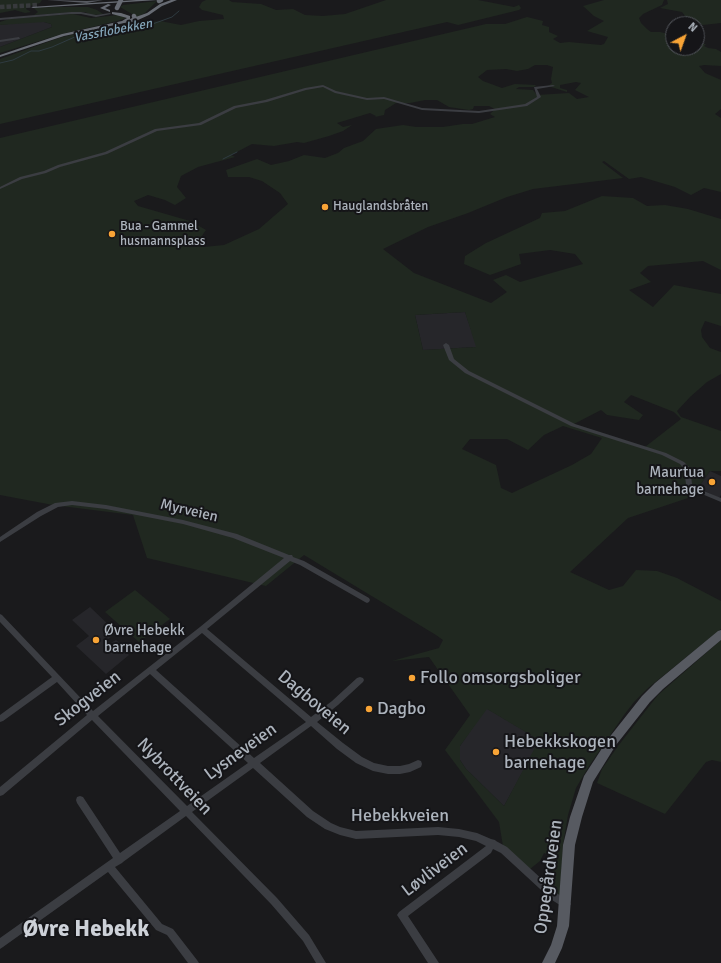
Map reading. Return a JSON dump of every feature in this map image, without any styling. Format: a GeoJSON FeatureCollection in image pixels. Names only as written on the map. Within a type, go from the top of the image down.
{"type":"FeatureCollection","features":[{"type":"Feature","properties":{"kind":"highway"},"geometry":{"type":"LineString","coordinates":[[111,12],[121,0]]}},
{"type":"Feature","properties":{"kind":"highway"},"geometry":{"type":"LineString","coordinates":[[114,2],[131,0]]}},
{"type":"Feature","properties":{"kind":"highway"},"geometry":{"type":"LineString","coordinates":[[145,0],[36,6],[159,0]]}},
{"type":"Feature","properties":{"kind":"highway"},"geometry":{"type":"LineString","coordinates":[[0,56],[59,36],[108,25],[143,15],[152,10],[159,0]]}},
{"type":"Feature","properties":{"kind":"highway"},"geometry":{"type":"LineString","coordinates":[[108,25],[129,18],[124,14],[111,12],[102,8],[113,5],[165,0]]}},
{"type":"Feature","properties":{"kind":"highway"},"geometry":{"type":"LineString","coordinates":[[0,56],[48,40],[137,19],[161,5],[175,0]]}},
{"type":"Feature","properties":{"kind":"highway"},"geometry":{"type":"LineString","coordinates":[[66,5],[92,7],[134,16],[135,19],[121,25],[82,31]]}},
{"type":"Feature","properties":{"kind":"main road"},"geometry":{"type":"LineString","coordinates":[[49,0],[87,2],[101,0]]}},
{"type":"Feature","properties":{"kind":"main road","name":"Oppegårdveien"},"geometry":{"type":"LineString","coordinates":[[548,963],[562,932],[566,904],[569,845],[588,780],[612,742],[646,699],[659,686],[721,634]]}},
{"type":"Feature","properties":{"kind":"street"},"geometry":{"type":"LineString","coordinates":[[0,19],[74,13],[94,16],[111,12]]}},
{"type":"Feature","properties":{"kind":"street"},"geometry":{"type":"LineString","coordinates":[[0,41],[18,38]]}},
{"type":"Feature","properties":{"kind":"street"},"geometry":{"type":"LineString","coordinates":[[0,188],[21,178],[106,153],[156,130],[200,124],[235,107],[266,101],[306,89],[323,86],[335,92],[367,99],[384,98],[422,109],[478,112],[522,106],[539,97],[535,88],[553,86]]}},
{"type":"Feature","properties":{"kind":"street"},"geometry":{"type":"LineString","coordinates":[[446,345],[452,360],[467,372],[567,422],[634,446],[664,454],[687,468],[689,484],[692,488],[721,500]]}},
{"type":"Feature","properties":{"kind":"street","name":"Myrveien"},"geometry":{"type":"LineString","coordinates":[[0,540],[48,509],[60,504],[76,503],[125,511],[196,525],[235,536],[290,557],[367,600]]}},
{"type":"Feature","properties":{"kind":"street","name":"Skogveien"},"geometry":{"type":"LineString","coordinates":[[0,792],[92,715],[151,670],[290,557]]}},
{"type":"Feature","properties":{"kind":"street","name":"Nybrottveien"},"geometry":{"type":"LineString","coordinates":[[0,618],[92,715],[284,912],[306,938],[321,963]]}},
{"type":"Feature","properties":{"kind":"street","name":"Dagboveien"},"geometry":{"type":"LineString","coordinates":[[202,629],[311,722],[359,760],[372,767],[400,770],[410,768],[418,764]]}},
{"type":"Feature","properties":{"kind":"street","name":"Hebekkveien"},"geometry":{"type":"LineString","coordinates":[[151,670],[316,819],[340,831],[351,834],[368,835],[430,831],[453,832],[471,835],[492,843],[514,858],[555,897],[566,904]]}},
{"type":"Feature","properties":{"kind":"street"},"geometry":{"type":"LineString","coordinates":[[0,719],[57,678]]}},
{"type":"Feature","properties":{"kind":"street","name":"Lysneveien"},"geometry":{"type":"LineString","coordinates":[[0,944],[311,722],[338,701],[360,680]]}},
{"type":"Feature","properties":{"kind":"street"},"geometry":{"type":"LineString","coordinates":[[80,800],[119,860]]}},
{"type":"Feature","properties":{"kind":"street","name":"Løvliveien"},"geometry":{"type":"LineString","coordinates":[[434,963],[402,915],[488,850],[492,843]]}},
{"type":"Feature","properties":{"kind":"street"},"geometry":{"type":"LineString","coordinates":[[109,867],[159,928],[170,932],[194,963]]}},
{"type":"Feature","properties":{"kind":"shaded area"},"geometry":{"type":"Polygon","coordinates":[[[0,0],[42,0],[40,3],[27,7],[26,9],[31,12],[25,13],[15,10],[0,13],[0,0]]]}},
{"type":"Feature","properties":{"kind":"shaded area"},"geometry":{"type":"Polygon","coordinates":[[[206,0],[229,0],[232,2],[261,4],[276,10],[293,9],[305,15],[323,16],[345,14],[386,0],[478,0],[514,7],[519,5],[521,8],[519,10],[458,25],[447,22],[0,124],[0,59],[59,38],[90,30],[160,21],[181,25],[199,21],[224,19],[223,15],[202,10],[199,7],[202,2],[206,0]]]}},
{"type":"Feature","properties":{"kind":"shaded area"},"geometry":{"type":"Polygon","coordinates":[[[604,0],[664,0],[662,5],[643,14],[639,18],[641,23],[651,32],[665,33],[665,56],[705,56],[705,46],[716,49],[721,52],[721,66],[699,66],[705,73],[721,80],[721,109],[715,114],[721,118],[721,192],[704,188],[691,195],[675,187],[641,177],[629,179],[604,161],[602,162],[623,178],[533,189],[507,197],[428,227],[383,249],[414,273],[491,303],[507,292],[493,280],[506,275],[520,282],[583,264],[575,254],[550,250],[519,254],[521,264],[490,275],[464,264],[465,256],[486,243],[540,218],[542,213],[565,211],[602,196],[633,198],[647,206],[665,205],[688,209],[721,219],[721,270],[703,261],[648,266],[640,273],[651,282],[629,290],[653,307],[674,285],[721,294],[721,326],[705,321],[701,330],[702,337],[710,348],[721,352],[721,374],[707,382],[677,411],[681,417],[721,431],[721,471],[710,471],[698,488],[697,495],[628,518],[570,572],[609,590],[623,586],[636,570],[657,571],[677,578],[721,601],[721,629],[648,688],[634,702],[589,766],[576,788],[568,815],[563,845],[560,896],[549,888],[553,857],[544,853],[540,861],[530,869],[503,846],[499,822],[445,750],[470,715],[429,657],[392,661],[439,648],[443,640],[304,555],[266,586],[147,558],[133,515],[53,505],[0,495],[0,138],[486,24],[505,24],[527,17],[543,21],[542,25],[549,27],[549,32],[558,36],[553,39],[560,43],[569,42],[601,45],[604,44],[608,37],[587,31],[604,21],[594,16],[583,6],[604,0]],[[535,65],[528,69],[517,71],[506,69],[487,70],[478,77],[483,81],[502,88],[515,84],[536,85],[534,87],[519,87],[516,89],[533,90],[537,95],[569,93],[577,99],[589,97],[575,90],[581,83],[576,82],[560,85],[560,88],[567,90],[567,92],[548,86],[552,83],[551,79],[553,67],[547,65],[535,65]],[[425,100],[410,103],[396,103],[385,110],[384,115],[375,117],[376,116],[370,113],[337,123],[343,127],[352,125],[343,131],[329,136],[304,143],[297,142],[274,146],[252,144],[231,155],[235,157],[198,167],[181,176],[177,187],[186,198],[175,205],[165,200],[148,195],[134,201],[138,206],[190,221],[206,230],[199,240],[204,247],[224,245],[259,229],[288,204],[280,193],[262,181],[249,177],[228,177],[226,170],[257,159],[271,165],[289,161],[304,155],[325,158],[338,153],[344,148],[363,141],[376,129],[403,125],[416,127],[443,127],[472,124],[495,117],[490,114],[495,109],[489,106],[474,106],[473,109],[469,110],[449,107],[437,100],[425,100]],[[465,312],[415,315],[423,350],[476,347],[465,312]],[[631,395],[624,402],[643,415],[639,420],[607,415],[601,410],[574,424],[645,447],[681,419],[674,412],[631,395]],[[563,426],[544,435],[528,450],[507,439],[470,439],[462,449],[496,465],[501,488],[512,493],[572,465],[591,454],[602,438],[563,426]],[[487,709],[460,746],[460,760],[466,769],[504,806],[539,740],[487,709]]]}},
{"type":"Feature","properties":{"kind":"shaded area"},"geometry":{"type":"Polygon","coordinates":[[[667,0],[721,0],[721,23],[705,25],[705,16],[685,16],[682,12],[660,8],[668,4],[667,0]]]}},
{"type":"Feature","properties":{"kind":"shaded area"},"geometry":{"type":"Polygon","coordinates":[[[157,1],[145,13],[137,17],[120,7],[123,5],[157,1]]]}},
{"type":"Feature","properties":{"kind":"shaded area"},"geometry":{"type":"Polygon","coordinates":[[[88,7],[103,14],[92,15],[85,12],[74,12],[34,15],[38,12],[34,8],[88,7]]]}},
{"type":"Feature","properties":{"kind":"shaded area"},"geometry":{"type":"Polygon","coordinates":[[[73,14],[91,18],[118,15],[126,18],[62,34],[0,53],[0,47],[52,27],[51,24],[44,22],[0,25],[0,22],[9,19],[73,14]]]}},
{"type":"Feature","properties":{"kind":"shaded area"},"geometry":{"type":"Polygon","coordinates":[[[22,22],[44,22],[51,24],[52,27],[0,47],[0,25],[22,22]]]}},
{"type":"Feature","properties":{"kind":"shaded area"},"geometry":{"type":"Polygon","coordinates":[[[465,312],[477,347],[423,350],[415,315],[465,312]]]}},
{"type":"Feature","properties":{"kind":"shaded area","name":"Maurtua barnehage"},"geometry":{"type":"Polygon","coordinates":[[[710,471],[721,476],[721,495],[719,498],[698,488],[710,471]]]}},
{"type":"Feature","properties":{"kind":"shaded area"},"geometry":{"type":"Polygon","coordinates":[[[135,590],[170,619],[139,642],[105,612],[135,590]]]}},
{"type":"Feature","properties":{"kind":"shaded area","name":"Øvre Hebekk barnehage"},"geometry":{"type":"Polygon","coordinates":[[[90,607],[113,629],[108,632],[112,636],[107,640],[111,643],[116,640],[120,643],[117,649],[119,651],[123,649],[129,655],[106,674],[76,646],[89,636],[72,620],[90,607]]]}},
{"type":"Feature","properties":{"kind":"shaded area"},"geometry":{"type":"Polygon","coordinates":[[[721,640],[721,762],[712,760],[706,762],[665,814],[597,783],[602,769],[658,695],[721,640]]]}},
{"type":"Feature","properties":{"kind":"shaded area","name":"Hebekkskogen barnehage"},"geometry":{"type":"Polygon","coordinates":[[[486,708],[540,740],[504,806],[466,769],[460,760],[460,746],[486,708]]]}},
{"type":"Feature","properties":{"kind":"waterway","name":"Vassflobekken"},"geometry":{"type":"LineString","coordinates":[[0,63],[13,60],[31,51],[39,51],[52,47],[77,36],[95,33],[107,34],[147,26],[172,17],[179,11]]}},
{"type":"Feature","properties":{"kind":"waterway"},"geometry":{"type":"LineString","coordinates":[[223,159],[237,152]]}},
{"type":"Feature","properties":{"kind":"tunnel"},"geometry":{"type":"LineString","coordinates":[[0,7],[38,5]]}},
{"type":"Feature","properties":{"kind":"place","name":"Hauglandsbråten"},"geometry":{"type":"Point","coordinates":[325,207]}},
{"type":"Feature","properties":{"kind":"place","name":"Bua - Gammel husmannsplass"},"geometry":{"type":"Point","coordinates":[112,234]}},
{"type":"Feature","properties":{"kind":"place","name":"Maurtua barnehage"},"geometry":{"type":"Point","coordinates":[712,482]}},
{"type":"Feature","properties":{"kind":"place","name":"Øvre Hebekk barnehage"},"geometry":{"type":"Point","coordinates":[96,640]}},
{"type":"Feature","properties":{"kind":"place","name":"Follo omsorgsboliger"},"geometry":{"type":"Point","coordinates":[412,678]}},
{"type":"Feature","properties":{"kind":"place","name":"Dagbo"},"geometry":{"type":"Point","coordinates":[369,709]}},
{"type":"Feature","properties":{"kind":"place","name":"Hebekkskogen barnehage"},"geometry":{"type":"Point","coordinates":[496,752]}},
{"type":"Feature","properties":{"kind":"district","name":"Øvre Hebekk"},"geometry":{"type":"Point","coordinates":[86,930]}}]}
